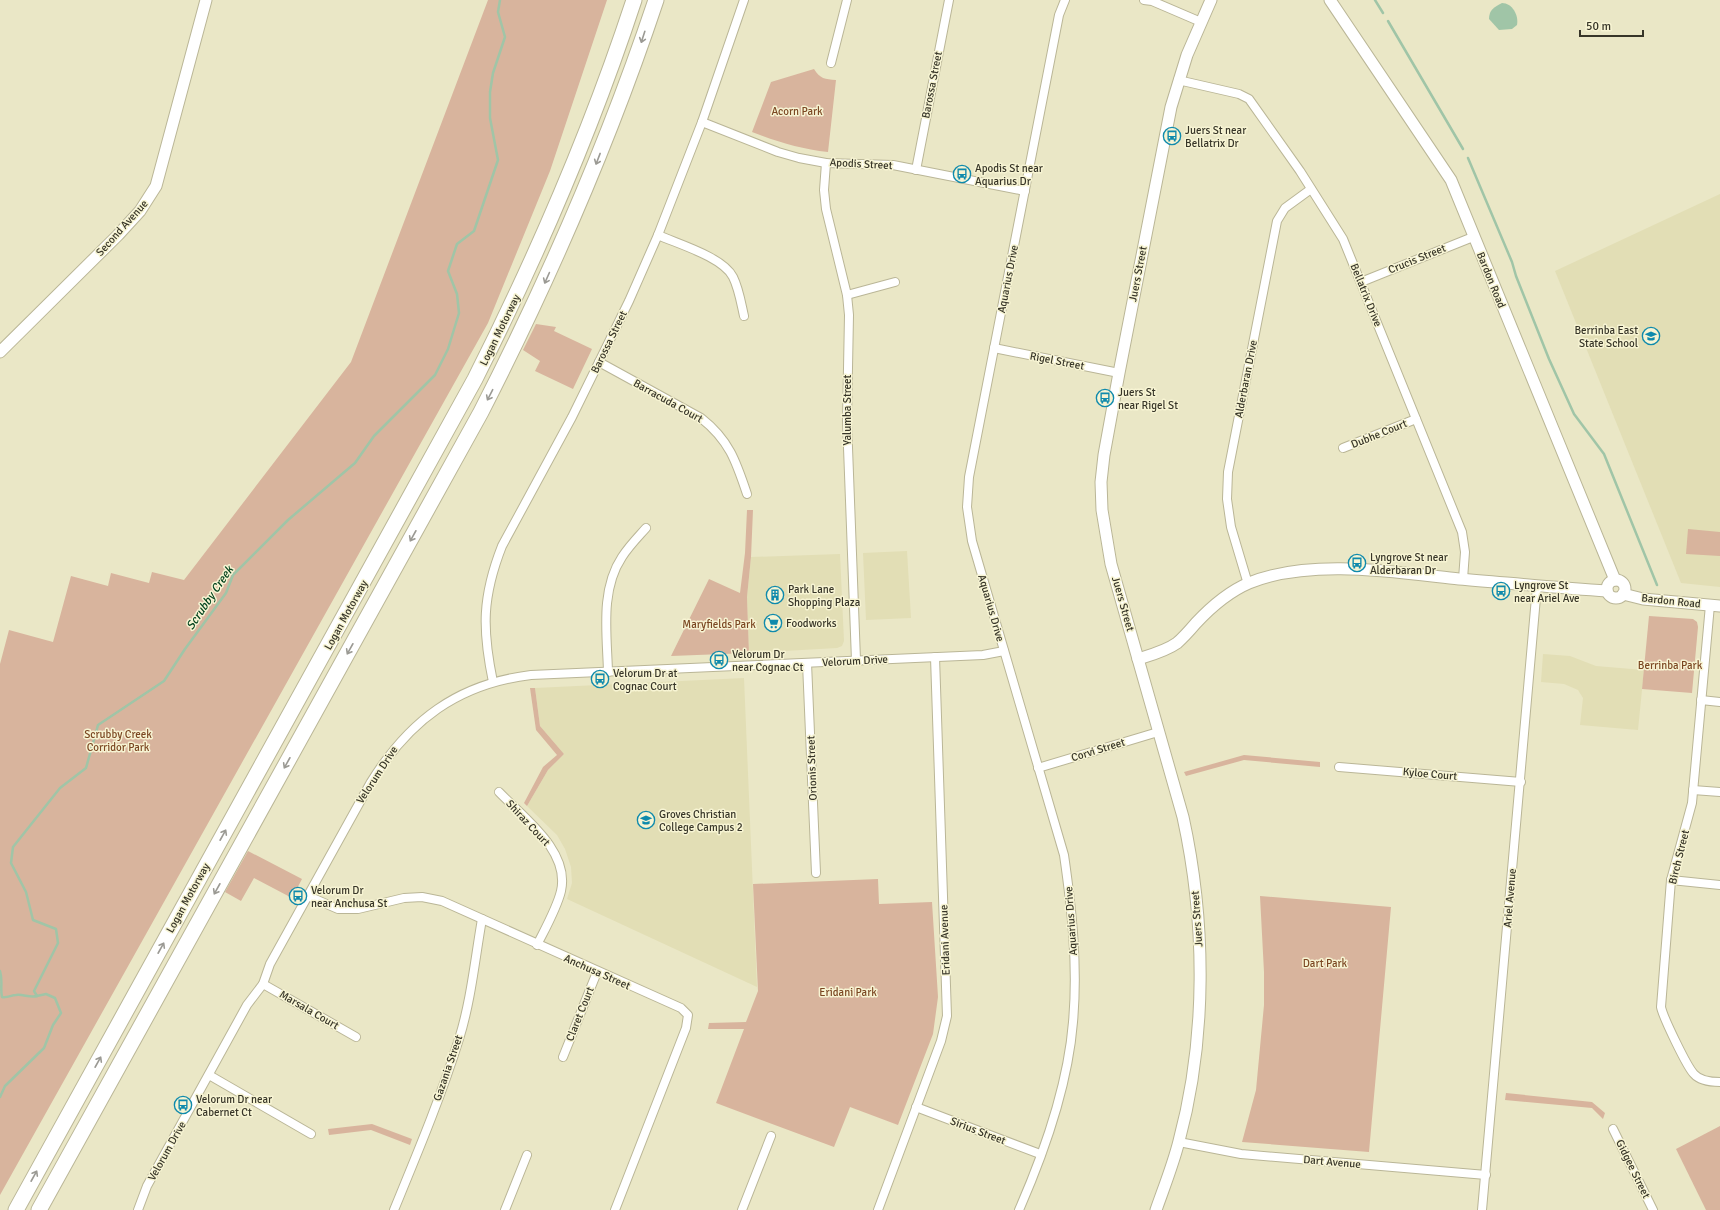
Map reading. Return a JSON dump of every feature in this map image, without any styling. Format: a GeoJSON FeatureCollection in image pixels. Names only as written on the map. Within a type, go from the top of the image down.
{"type":"FeatureCollection","features":[{"type":"Feature","properties":{"kind":"highway","name":"Logan Motorway"},"geometry":{"type":"LineString","coordinates":[[16,1210],[476,379],[556,208],[591,122],[634,0]]}},
{"type":"Feature","properties":{"kind":"highway","name":"Logan Motorway"},"geometry":{"type":"LineString","coordinates":[[39,1210],[481,412],[536,302],[589,184],[636,60],[656,0]]}},
{"type":"Feature","properties":{"kind":"street","name":"Second Avenue"},"geometry":{"type":"LineString","coordinates":[[0,352],[118,235],[140,211],[156,186],[206,0]]}},
{"type":"Feature","properties":{"kind":"street","name":"Barossa Street"},"geometry":{"type":"LineString","coordinates":[[494,682],[486,647],[485,616],[494,567],[502,546],[572,417],[629,301],[658,235],[702,122],[744,0]]}},
{"type":"Feature","properties":{"kind":"street"},"geometry":{"type":"LineString","coordinates":[[831,63],[847,0]]}},
{"type":"Feature","properties":{"kind":"street","name":"Barossa Street"},"geometry":{"type":"LineString","coordinates":[[916,170],[949,0]]}},
{"type":"Feature","properties":{"kind":"street","name":"Aquarius Drive"},"geometry":{"type":"LineString","coordinates":[[1018,1210],[1056,1110],[1066,1064],[1073,1022],[1074,978],[1071,900],[1064,856],[972,541],[967,507],[969,477],[1058,15],[1065,0]]}},
{"type":"Feature","properties":{"kind":"street"},"geometry":{"type":"LineString","coordinates":[[1144,0],[1152,1],[1201,22]]}},
{"type":"Feature","properties":{"kind":"street","name":"Juers Street"},"geometry":{"type":"LineString","coordinates":[[1156,1210],[1179,1142],[1191,1084],[1196,1045],[1200,976],[1199,943],[1190,850],[1180,804],[1158,732],[1111,564],[1102,510],[1101,482],[1104,455],[1119,373],[1169,114],[1178,80],[1211,0]]}},
{"type":"Feature","properties":{"kind":"street","name":"Bardon Road"},"geometry":{"type":"LineString","coordinates":[[1330,0],[1451,180],[1615,580]]}},
{"type":"Feature","properties":{"kind":"street","name":"Bellatrix Drive"},"geometry":{"type":"LineString","coordinates":[[1178,80],[1238,94],[1249,99],[1258,109],[1343,239],[1462,532],[1465,546],[1463,579]]}},
{"type":"Feature","properties":{"kind":"street","name":"Apodis Street"},"geometry":{"type":"LineString","coordinates":[[702,122],[778,152],[799,158],[826,162],[880,164],[1024,192]]}},
{"type":"Feature","properties":{"kind":"street","name":"Yalumba Street"},"geometry":{"type":"LineString","coordinates":[[826,162],[824,190],[826,210],[847,295],[849,315],[847,421],[856,660]]}},
{"type":"Feature","properties":{"kind":"street","name":"Alderbaran Drive"},"geometry":{"type":"LineString","coordinates":[[1248,584],[1231,527],[1227,499],[1228,472],[1277,221],[1285,208],[1311,189]]}},
{"type":"Feature","properties":{"kind":"street"},"geometry":{"type":"LineString","coordinates":[[658,235],[718,262],[732,275],[738,288],[744,316]]}},
{"type":"Feature","properties":{"kind":"street","name":"Crucis Street"},"geometry":{"type":"LineString","coordinates":[[1361,282],[1473,236]]}},
{"type":"Feature","properties":{"kind":"street"},"geometry":{"type":"LineString","coordinates":[[847,295],[895,282]]}},
{"type":"Feature","properties":{"kind":"street","name":"Rigel Street"},"geometry":{"type":"LineString","coordinates":[[994,348],[1119,373]]}},
{"type":"Feature","properties":{"kind":"street","name":"Barracuda Court"},"geometry":{"type":"LineString","coordinates":[[599,362],[701,418],[714,428],[725,441],[734,456],[746,494]]}},
{"type":"Feature","properties":{"kind":"street","name":"Dubhe Court"},"geometry":{"type":"LineString","coordinates":[[1343,448],[1416,419]]}},
{"type":"Feature","properties":{"kind":"street"},"geometry":{"type":"LineString","coordinates":[[608,672],[607,602],[610,584],[622,557],[646,528]]}},
{"type":"Feature","properties":{"kind":"street"},"geometry":{"type":"LineString","coordinates":[[1138,659],[1173,646],[1211,608],[1228,595],[1248,584],[1268,577],[1296,571],[1369,570],[1607,591],[1613,597],[1618,597],[1623,594],[1624,586],[1615,580],[1610,583],[1607,591]]}},
{"type":"Feature","properties":{"kind":"street","name":"Ariel Avenue"},"geometry":{"type":"LineString","coordinates":[[1482,1210],[1521,782],[1537,586]]}},
{"type":"Feature","properties":{"kind":"street","name":"Bardon Road"},"geometry":{"type":"LineString","coordinates":[[1623,594],[1643,599],[1715,606]]}},
{"type":"Feature","properties":{"kind":"street","name":"Birch Street"},"geometry":{"type":"LineString","coordinates":[[1715,606],[1701,700],[1694,790],[1690,816],[1671,880],[1661,992],[1662,1012],[1693,1074],[1703,1080],[1720,1082]]}},
{"type":"Feature","properties":{"kind":"street","name":"Velorum Drive"},"geometry":{"type":"LineString","coordinates":[[138,1210],[147,1186],[247,1005],[263,984],[270,964],[370,782],[387,756],[400,740],[424,718],[446,703],[494,682],[531,675],[856,660],[983,656],[1004,651]]}},
{"type":"Feature","properties":{"kind":"street","name":"Eridani Avenue"},"geometry":{"type":"LineString","coordinates":[[878,1210],[940,1041],[947,1016],[935,657]]}},
{"type":"Feature","properties":{"kind":"street","name":"Orionis Street"},"geometry":{"type":"LineString","coordinates":[[807,663],[816,873]]}},
{"type":"Feature","properties":{"kind":"street"},"geometry":{"type":"LineString","coordinates":[[1701,700],[1720,702]]}},
{"type":"Feature","properties":{"kind":"street","name":"Corvi Street"},"geometry":{"type":"LineString","coordinates":[[1038,768],[1158,732]]}},
{"type":"Feature","properties":{"kind":"street","name":"Kyloe Court"},"geometry":{"type":"LineString","coordinates":[[1339,767],[1521,782]]}},
{"type":"Feature","properties":{"kind":"street"},"geometry":{"type":"LineString","coordinates":[[1694,790],[1720,792]]}},
{"type":"Feature","properties":{"kind":"street","name":"Shiraz Court"},"geometry":{"type":"LineString","coordinates":[[499,792],[544,838],[555,852],[563,878],[561,893],[537,945]]}},
{"type":"Feature","properties":{"kind":"street"},"geometry":{"type":"LineString","coordinates":[[1671,880],[1720,885]]}},
{"type":"Feature","properties":{"kind":"street","name":"Anchusa Street"},"geometry":{"type":"LineString","coordinates":[[308,896],[338,909],[358,909],[404,898],[422,898],[442,901],[597,972],[681,1008],[688,1015],[686,1028],[615,1210]]}},
{"type":"Feature","properties":{"kind":"street","name":"Gazania Street"},"geometry":{"type":"LineString","coordinates":[[394,1210],[420,1146],[459,1039],[467,1011],[482,919]]}},
{"type":"Feature","properties":{"kind":"street","name":"Claret Court"},"geometry":{"type":"LineString","coordinates":[[563,1057],[597,972]]}},
{"type":"Feature","properties":{"kind":"street","name":"Marsala Court"},"geometry":{"type":"LineString","coordinates":[[263,984],[356,1037]]}},
{"type":"Feature","properties":{"kind":"street"},"geometry":{"type":"LineString","coordinates":[[208,1075],[311,1134]]}},
{"type":"Feature","properties":{"kind":"street","name":"Sirius Street"},"geometry":{"type":"LineString","coordinates":[[916,1107],[1040,1154]]}},
{"type":"Feature","properties":{"kind":"street","name":"Gidgee Street"},"geometry":{"type":"LineString","coordinates":[[1613,1129],[1653,1210]]}},
{"type":"Feature","properties":{"kind":"street"},"geometry":{"type":"LineString","coordinates":[[742,1210],[771,1136]]}},
{"type":"Feature","properties":{"kind":"street","name":"Dart Avenue"},"geometry":{"type":"LineString","coordinates":[[1179,1142],[1241,1154],[1486,1175]]}},
{"type":"Feature","properties":{"kind":"street"},"geometry":{"type":"LineString","coordinates":[[505,1210],[527,1155]]}},
{"type":"Feature","properties":{"kind":"shaded area"},"geometry":{"type":"Polygon","coordinates":[[[1502,3],[1512,7],[1516,14],[1517,25],[1512,29],[1499,30],[1489,19],[1492,9],[1502,3]]]}},
{"type":"Feature","properties":{"kind":"shaded area","name":"Berrinba East State School"},"geometry":{"type":"Polygon","coordinates":[[[1720,194],[1720,587],[1681,583],[1555,271],[1720,194]]]}},
{"type":"Feature","properties":{"kind":"shaded area"},"geometry":{"type":"Polygon","coordinates":[[[907,551],[911,618],[866,620],[863,553],[907,551]]]}},
{"type":"Feature","properties":{"kind":"shaded area"},"geometry":{"type":"Polygon","coordinates":[[[840,554],[844,641],[842,646],[837,648],[749,653],[747,597],[751,557],[840,554]]]}},
{"type":"Feature","properties":{"kind":"shaded area"},"geometry":{"type":"Polygon","coordinates":[[[1543,654],[1570,656],[1596,666],[1644,670],[1638,730],[1580,725],[1583,698],[1578,690],[1564,684],[1541,682],[1543,654]]]}},
{"type":"Feature","properties":{"kind":"shaded area","name":"Groves Christian College Campus 2"},"geometry":{"type":"Polygon","coordinates":[[[744,678],[757,987],[567,899],[572,883],[571,867],[565,849],[557,835],[527,806],[548,770],[564,754],[540,726],[535,688],[744,678]]]}},
{"type":"Feature","properties":{"kind":"green space","name":"Scrubby Creek Corridor Park"},"geometry":{"type":"Polygon","coordinates":[[[488,0],[607,0],[550,171],[488,323],[0,1195],[0,664],[9,630],[53,642],[71,576],[108,586],[111,573],[149,583],[152,572],[184,580],[351,362],[488,0]]]}},
{"type":"Feature","properties":{"kind":"green space","name":"Acorn Park"},"geometry":{"type":"Polygon","coordinates":[[[814,69],[818,75],[823,78],[836,80],[828,152],[790,145],[752,132],[771,82],[814,69]]]}},
{"type":"Feature","properties":{"kind":"green space"},"geometry":{"type":"Polygon","coordinates":[[[536,324],[556,327],[554,331],[592,349],[573,389],[535,371],[540,361],[523,350],[536,324]]]}},
{"type":"Feature","properties":{"kind":"green space","name":"Maryfields Park"},"geometry":{"type":"Polygon","coordinates":[[[747,510],[753,510],[751,557],[747,597],[749,653],[671,656],[709,579],[740,593],[745,553],[747,510]]]}},
{"type":"Feature","properties":{"kind":"green space"},"geometry":{"type":"Polygon","coordinates":[[[1688,529],[1720,532],[1720,556],[1686,554],[1688,529]]]}},
{"type":"Feature","properties":{"kind":"green space","name":"Berrinba Park"},"geometry":{"type":"Polygon","coordinates":[[[1649,616],[1693,619],[1697,622],[1698,627],[1692,693],[1642,689],[1649,616]]]}},
{"type":"Feature","properties":{"kind":"green space"},"geometry":{"type":"Polygon","coordinates":[[[530,688],[535,688],[540,726],[564,754],[548,770],[527,806],[524,803],[543,767],[557,755],[536,730],[530,688]]]}},
{"type":"Feature","properties":{"kind":"green space"},"geometry":{"type":"Polygon","coordinates":[[[1244,755],[1320,762],[1320,767],[1244,760],[1186,776],[1184,772],[1244,755]]]}},
{"type":"Feature","properties":{"kind":"green space"},"geometry":{"type":"Polygon","coordinates":[[[248,851],[302,879],[292,898],[254,878],[241,901],[225,892],[248,851]]]}},
{"type":"Feature","properties":{"kind":"green space","name":"Eridani Park"},"geometry":{"type":"Polygon","coordinates":[[[878,879],[879,904],[932,902],[938,997],[933,1034],[898,1125],[850,1107],[834,1147],[716,1103],[744,1029],[708,1029],[709,1023],[746,1022],[758,991],[753,884],[878,879]]]}},
{"type":"Feature","properties":{"kind":"green space","name":"Dart Park"},"geometry":{"type":"Polygon","coordinates":[[[1260,896],[1391,907],[1369,1152],[1242,1142],[1256,1090],[1264,1005],[1264,972],[1260,896]]]}},
{"type":"Feature","properties":{"kind":"green space"},"geometry":{"type":"Polygon","coordinates":[[[1506,1093],[1592,1102],[1605,1113],[1603,1119],[1592,1108],[1505,1100],[1506,1093]]]}},
{"type":"Feature","properties":{"kind":"green space"},"geometry":{"type":"Polygon","coordinates":[[[372,1124],[412,1139],[410,1145],[371,1130],[329,1135],[328,1129],[372,1124]]]}},
{"type":"Feature","properties":{"kind":"green space"},"geometry":{"type":"Polygon","coordinates":[[[1720,1126],[1720,1210],[1706,1210],[1676,1149],[1720,1126]]]}},
{"type":"Feature","properties":{"kind":"waterway","name":"Scrubby Creek"},"geometry":{"type":"LineString","coordinates":[[0,1097],[5,1086],[44,1048],[53,1025],[61,1013],[55,998],[46,994],[37,996],[34,991],[58,943],[56,929],[33,920],[26,892],[11,863],[13,847],[60,788],[86,768],[98,725],[164,681],[185,649],[226,593],[233,575],[288,520],[355,463],[374,436],[435,375],[448,349],[459,313],[457,294],[448,271],[457,244],[474,231],[498,160],[490,118],[490,92],[493,73],[505,37],[498,12],[500,0]]}},
{"type":"Feature","properties":{"kind":"waterway"},"geometry":{"type":"LineString","coordinates":[[1375,0],[1383,13]]}},
{"type":"Feature","properties":{"kind":"waterway"},"geometry":{"type":"LineString","coordinates":[[1388,21],[1463,149]]}},
{"type":"Feature","properties":{"kind":"waterway"},"geometry":{"type":"LineString","coordinates":[[1468,158],[1512,262],[1516,276],[1549,359],[1574,414],[1604,454],[1657,585]]}},
{"type":"Feature","properties":{"kind":"waterway"},"geometry":{"type":"LineString","coordinates":[[0,971],[2,997],[14,995],[32,997],[37,996]]}},
{"type":"Feature","properties":{"kind":"place","name":"Juers St near Bellatrix Dr"},"geometry":{"type":"Point","coordinates":[1172,136]}},
{"type":"Feature","properties":{"kind":"place","name":"Apodis St near Aquarius Dr"},"geometry":{"type":"Point","coordinates":[962,174]}},
{"type":"Feature","properties":{"kind":"place","name":"Berrinba East State School"},"geometry":{"type":"Point","coordinates":[1651,336]}},
{"type":"Feature","properties":{"kind":"place","name":"Juers St near Rigel St"},"geometry":{"type":"Point","coordinates":[1105,398]}},
{"type":"Feature","properties":{"kind":"place","name":"Lyngrove St near Alderbaran Dr"},"geometry":{"type":"Point","coordinates":[1357,563]}},
{"type":"Feature","properties":{"kind":"place","name":"Lyngrove St near Ariel Ave"},"geometry":{"type":"Point","coordinates":[1501,591]}},
{"type":"Feature","properties":{"kind":"place","name":"Park Lane Shopping Plaza"},"geometry":{"type":"Point","coordinates":[775,595]}},
{"type":"Feature","properties":{"kind":"place","name":"Foodworks"},"geometry":{"type":"Point","coordinates":[773,623]}},
{"type":"Feature","properties":{"kind":"place","name":"Velorum Dr near Cognac Ct"},"geometry":{"type":"Point","coordinates":[719,660]}},
{"type":"Feature","properties":{"kind":"place","name":"Velorum Dr at Cognac Court"},"geometry":{"type":"Point","coordinates":[600,679]}},
{"type":"Feature","properties":{"kind":"place","name":"Groves Christian College Campus 2"},"geometry":{"type":"Point","coordinates":[646,820]}},
{"type":"Feature","properties":{"kind":"place","name":"Velorum Dr near Anchusa St"},"geometry":{"type":"Point","coordinates":[298,896]}},
{"type":"Feature","properties":{"kind":"place","name":"Velorum Dr near Cabernet Ct"},"geometry":{"type":"Point","coordinates":[183,1105]}}]}
